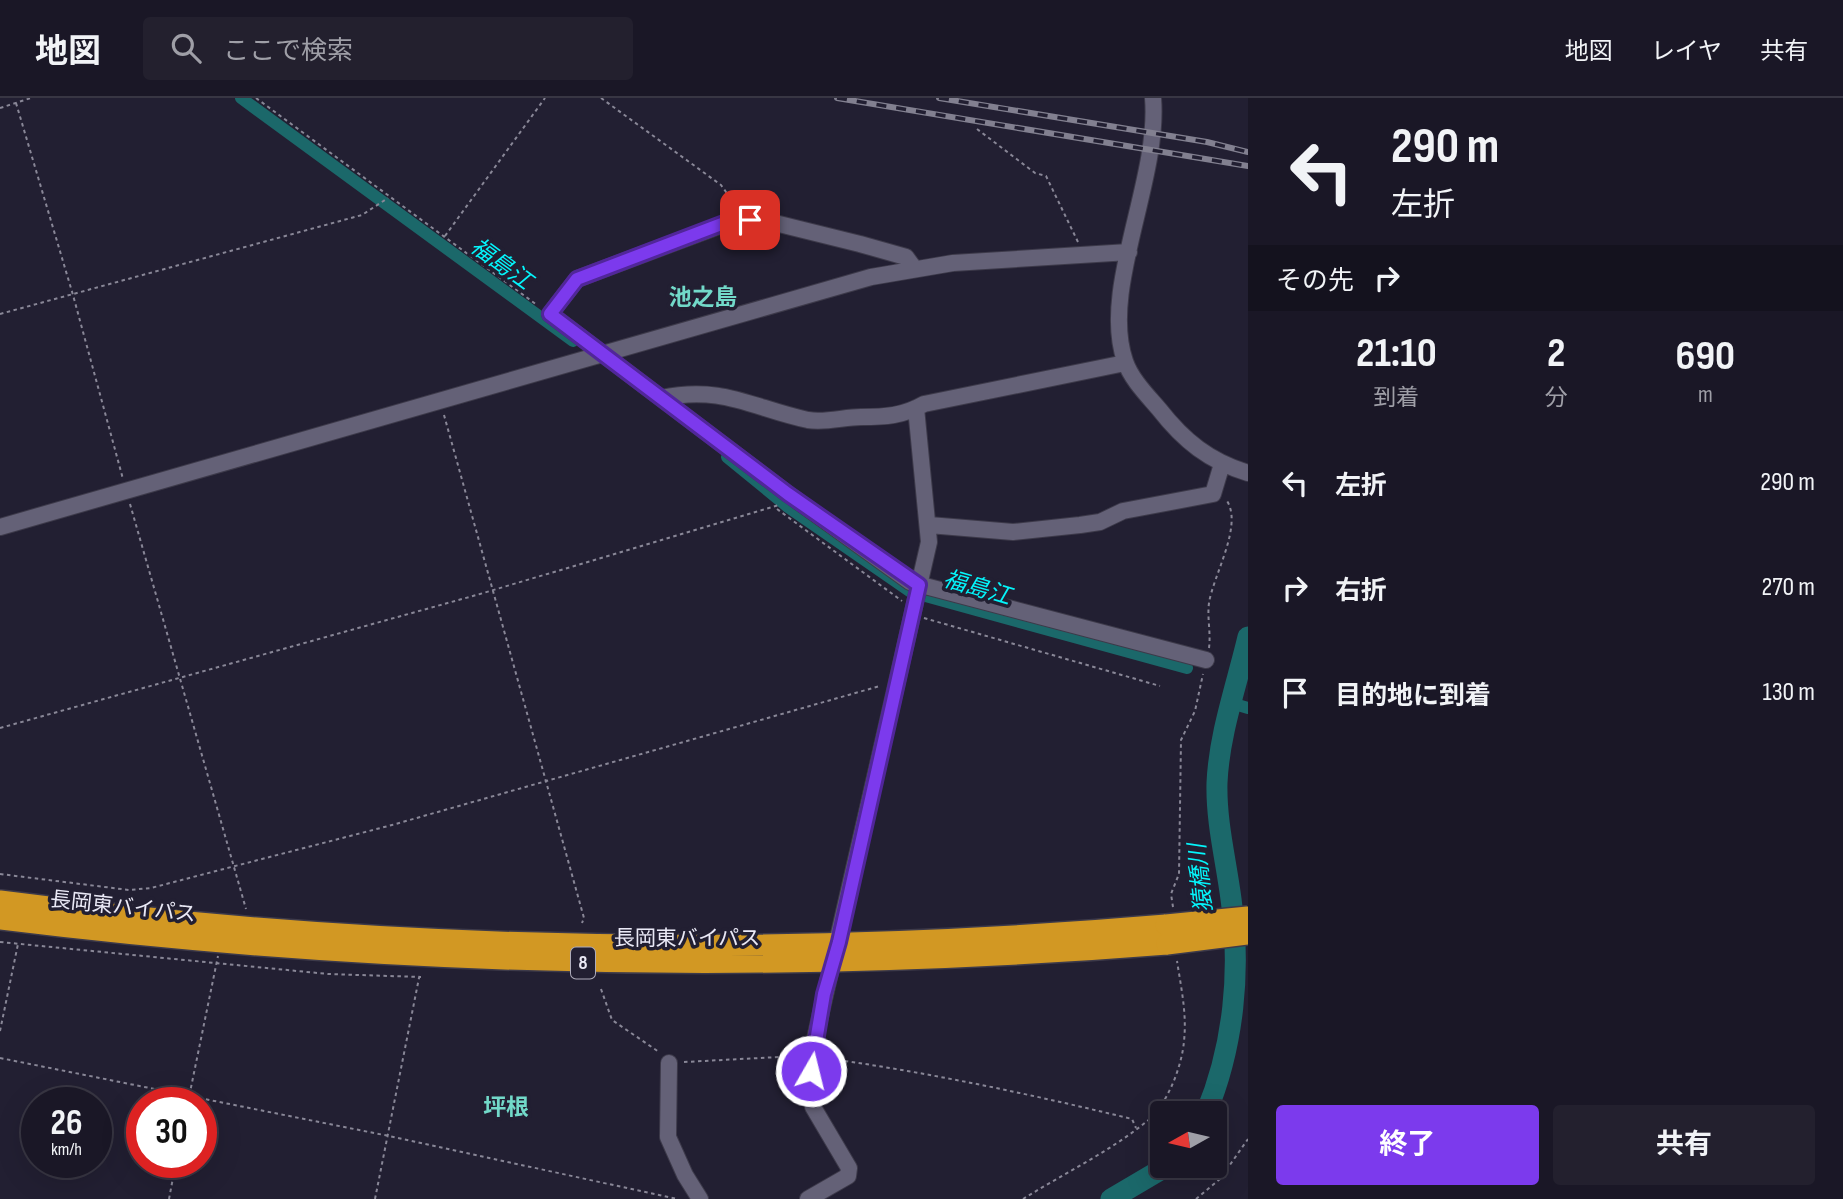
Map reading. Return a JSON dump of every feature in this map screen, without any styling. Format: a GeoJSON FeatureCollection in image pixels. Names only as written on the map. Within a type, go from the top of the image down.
{"type":"FeatureCollection","features":[{"type":"Feature","properties":{"kind":"highway","name":"長岡東バイパス"},"geometry":{"type":"LineString","coordinates":[[0,901],[252,927],[561,944],[1024,955],[1171,935],[1248,917]]}},
{"type":"Feature","properties":{"kind":"highway","name":"長岡東バイパス"},"geometry":{"type":"LineString","coordinates":[[0,919],[219,952],[416,955],[586,963],[836,952]]}},
{"type":"Feature","properties":{"kind":"highway","name":"長岡東バイパス"},"geometry":{"type":"LineString","coordinates":[[1171,935],[1248,934]]}},
{"type":"Feature","properties":{"kind":"street"},"geometry":{"type":"LineString","coordinates":[[1153,98],[1151,158],[1129,252],[1119,313],[1125,363],[1180,436],[1203,455],[1246,473]]}},
{"type":"Feature","properties":{"kind":"street"},"geometry":{"type":"LineString","coordinates":[[915,268],[906,257],[860,244],[771,222],[732,220],[577,279],[550,314],[788,494],[919,585],[1206,660]]}},
{"type":"Feature","properties":{"kind":"street"},"geometry":{"type":"LineString","coordinates":[[0,527],[871,277],[915,268],[1078,253],[1129,252]]}},
{"type":"Feature","properties":{"kind":"street"},"geometry":{"type":"LineString","coordinates":[[661,398],[678,394],[729,395],[809,420],[896,415],[923,404],[1125,363]]}},
{"type":"Feature","properties":{"kind":"street"},"geometry":{"type":"LineString","coordinates":[[808,1199],[848,1176],[849,1168],[813,1107],[811,1056],[929,542],[916,408]]}},
{"type":"Feature","properties":{"kind":"street"},"geometry":{"type":"LineString","coordinates":[[929,525],[1013,531],[1100,522],[1124,512],[1213,494],[1222,464]]}},
{"type":"Feature","properties":{"kind":"street"},"geometry":{"type":"LineString","coordinates":[[669,1063],[668,1137],[685,1175],[700,1199]]}},
{"type":"Feature","properties":{"kind":"path"},"geometry":{"type":"LineString","coordinates":[[0,108],[32,98]]}},
{"type":"Feature","properties":{"kind":"path"},"geometry":{"type":"LineString","coordinates":[[257,98],[388,198],[550,314]]}},
{"type":"Feature","properties":{"kind":"path"},"geometry":{"type":"LineString","coordinates":[[444,237],[545,98]]}},
{"type":"Feature","properties":{"kind":"path"},"geometry":{"type":"LineString","coordinates":[[601,98],[721,185],[726,192],[732,220]]}},
{"type":"Feature","properties":{"kind":"path"},"geometry":{"type":"LineString","coordinates":[[16,103],[73,295],[232,867],[252,927]]}},
{"type":"Feature","properties":{"kind":"path"},"geometry":{"type":"LineString","coordinates":[[977,129],[1035,173],[1046,176],[1078,243],[1078,253]]}},
{"type":"Feature","properties":{"kind":"path"},"geometry":{"type":"LineString","coordinates":[[0,314],[362,215],[388,198]]}},
{"type":"Feature","properties":{"kind":"path"},"geometry":{"type":"LineString","coordinates":[[439,401],[546,779],[584,918],[582,923]]}},
{"type":"Feature","properties":{"kind":"path"},"geometry":{"type":"LineString","coordinates":[[1023,1199],[1136,1128],[1157,1111],[1178,1067],[1184,1043],[1185,1016],[1171,935],[1171,902],[1179,874],[1181,740],[1195,711],[1206,660],[1209,599],[1228,537],[1231,508],[1228,501],[1213,494]]}},
{"type":"Feature","properties":{"kind":"path"},"geometry":{"type":"LineString","coordinates":[[0,728],[777,507],[913,610],[914,615],[1160,686]]}},
{"type":"Feature","properties":{"kind":"path"},"geometry":{"type":"LineString","coordinates":[[0,874],[129,890],[151,888],[392,825],[895,681]]}},
{"type":"Feature","properties":{"kind":"path"},"geometry":{"type":"LineString","coordinates":[[0,942],[219,952],[328,974],[421,977]]}},
{"type":"Feature","properties":{"kind":"path"},"geometry":{"type":"LineString","coordinates":[[0,1031],[18,944]]}},
{"type":"Feature","properties":{"kind":"path"},"geometry":{"type":"LineString","coordinates":[[192,1087],[219,952]]}},
{"type":"Feature","properties":{"kind":"path"},"geometry":{"type":"LineString","coordinates":[[375,1199],[421,977],[416,955]]}},
{"type":"Feature","properties":{"kind":"path"},"geometry":{"type":"LineString","coordinates":[[601,989],[612,1020],[665,1057],[669,1063],[811,1056],[904,1069],[1088,1108],[1132,1119],[1136,1128]]}},
{"type":"Feature","properties":{"kind":"path"},"geometry":{"type":"LineString","coordinates":[[0,1058],[141,1087]]}},
{"type":"Feature","properties":{"kind":"path"},"geometry":{"type":"LineString","coordinates":[[217,1102],[389,1136],[677,1199]]}},
{"type":"Feature","properties":{"kind":"path"},"geometry":{"type":"LineString","coordinates":[[1196,1199],[1220,1179],[1248,1139]]}},
{"type":"Feature","properties":{"kind":"path"},"geometry":{"type":"LineString","coordinates":[[169,1199],[173,1178]]}},
{"type":"Feature","properties":{"kind":"waterway","name":"福島江"},"geometry":{"type":"LineString","coordinates":[[241,98],[573,341]]}},
{"type":"Feature","properties":{"kind":"waterway","name":"福島江"},"geometry":{"type":"LineString","coordinates":[[727,457],[788,507],[911,592],[1187,668]]}},
{"type":"Feature","properties":{"kind":"waterway","name":"猿橋川"},"geometry":{"type":"LineString","coordinates":[[1211,1101],[1229,1035],[1235,980],[1234,926],[1218,812],[1218,765],[1248,637]]}},
{"type":"Feature","properties":{"kind":"waterway","name":"福島江"},"geometry":{"type":"LineString","coordinates":[[1231,703],[1248,708]]}},
{"type":"Feature","properties":{"kind":"waterway","name":"猿橋川"},"geometry":{"type":"LineString","coordinates":[[1111,1199],[1150,1176]]}},
{"type":"Feature","properties":{"kind":"railway"},"geometry":{"type":"LineString","coordinates":[[837,98],[1248,166]]}},
{"type":"Feature","properties":{"kind":"railway"},"geometry":{"type":"LineString","coordinates":[[939,98],[1207,142],[1248,152]]}},
{"type":"Feature","properties":{"kind":"district","name":"池之島"},"geometry":{"type":"Point","coordinates":[703,298]}},
{"type":"Feature","properties":{"kind":"district","name":"坪根"},"geometry":{"type":"Point","coordinates":[506,1108]}},
{"type":"Feature","properties":{"kind":"route"},"geometry":{"type":"LineString","coordinates":[[750,220],[732,220],[577,279],[550,314],[788,494],[910,582],[919,585],[895,681],[839,942],[824,994],[811,1056],[811,1071]]}}]}
